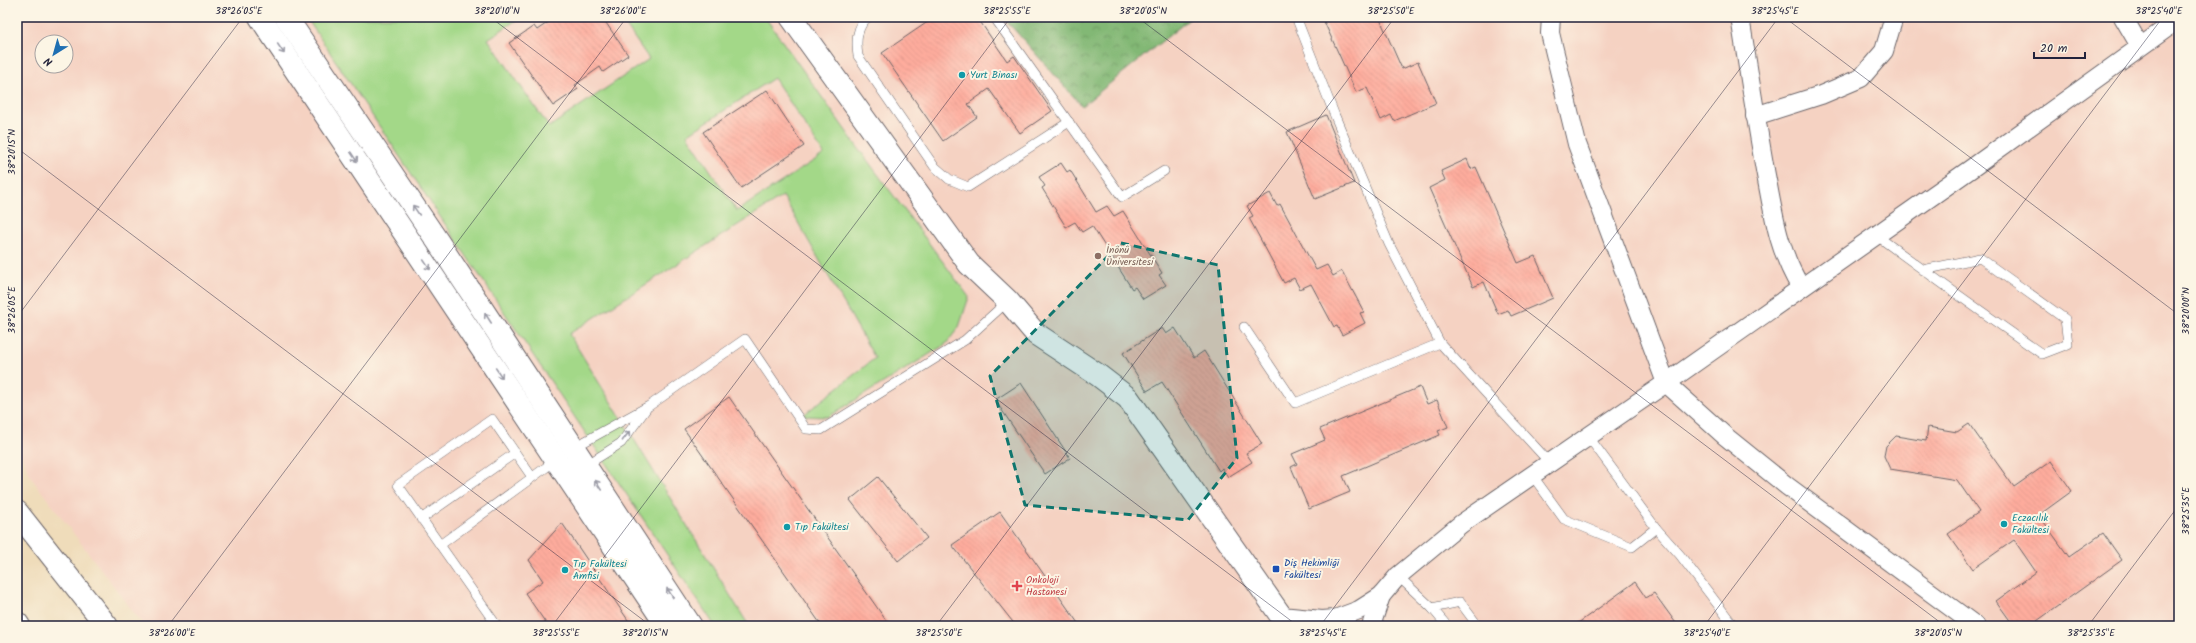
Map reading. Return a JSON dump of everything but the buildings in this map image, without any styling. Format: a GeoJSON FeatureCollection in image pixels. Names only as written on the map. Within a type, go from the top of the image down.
{"type":"FeatureCollection","features":[{"type":"Feature","properties":{"kind":"main road"},"geometry":{"type":"LineString","coordinates":[[260,17],[565,454],[586,466],[691,626]]}},
{"type":"Feature","properties":{"kind":"main road"},"geometry":{"type":"LineString","coordinates":[[286,17],[565,454],[667,626]]}},
{"type":"Feature","properties":{"kind":"main road"},"geometry":{"type":"LineString","coordinates":[[791,17],[969,264],[1008,301],[1036,334],[1098,375],[1128,398],[1284,621]]}},
{"type":"Feature","properties":{"kind":"main road"},"geometry":{"type":"LineString","coordinates":[[17,512],[107,626]]}},
{"type":"Feature","properties":{"kind":"street"},"geometry":{"type":"LineString","coordinates":[[1551,17],[1550,33],[1577,144],[1666,383],[1787,486],[1976,626]]}},
{"type":"Feature","properties":{"kind":"street"},"geometry":{"type":"LineString","coordinates":[[1740,17],[1755,116],[1780,245],[1789,268],[1801,288]]}},
{"type":"Feature","properties":{"kind":"street"},"geometry":{"type":"LineString","coordinates":[[1755,116],[1821,95],[1861,78],[1884,51],[1894,17]]}},
{"type":"Feature","properties":{"kind":"street"},"geometry":{"type":"LineString","coordinates":[[2123,17],[2140,46]]}},
{"type":"Feature","properties":{"kind":"street"},"geometry":{"type":"LineString","coordinates":[[1284,621],[1335,619],[1359,610],[1381,596],[1398,576],[1461,524],[1801,288],[2056,108],[2179,18]]}},
{"type":"Feature","properties":{"kind":"street"},"geometry":{"type":"LineString","coordinates":[[1371,626],[1381,596]]}},
{"type":"Feature","properties":{"kind":"lane"},"geometry":{"type":"LineString","coordinates":[[868,17],[860,28],[857,37],[858,56],[934,166],[949,180],[968,187],[1069,122]]}},
{"type":"Feature","properties":{"kind":"lane"},"geometry":{"type":"LineString","coordinates":[[994,17],[1122,197],[1164,171]]}},
{"type":"Feature","properties":{"kind":"lane"},"geometry":{"type":"LineString","coordinates":[[1296,17],[1335,116],[1389,244],[1440,343],[1549,462]]}},
{"type":"Feature","properties":{"kind":"lane"},"geometry":{"type":"LineString","coordinates":[[1876,235],[1923,270],[2042,354],[2068,344],[2065,319],[1980,258],[1923,270]]}},
{"type":"Feature","properties":{"kind":"lane"},"geometry":{"type":"LineString","coordinates":[[440,546],[565,454],[648,406],[745,339],[806,429],[821,430],[965,340],[1008,301]]}},
{"type":"Feature","properties":{"kind":"lane"},"geometry":{"type":"LineString","coordinates":[[1244,327],[1295,403],[1440,343]]}},
{"type":"Feature","properties":{"kind":"lane"},"geometry":{"type":"LineString","coordinates":[[586,466],[621,443],[648,406]]}},
{"type":"Feature","properties":{"kind":"lane"},"geometry":{"type":"LineString","coordinates":[[497,626],[398,485],[492,419],[532,477]]}},
{"type":"Feature","properties":{"kind":"lane"},"geometry":{"type":"LineString","coordinates":[[1588,436],[1656,528],[1680,555],[1734,626]]}},
{"type":"Feature","properties":{"kind":"lane"},"geometry":{"type":"LineString","coordinates":[[421,519],[515,452]]}},
{"type":"Feature","properties":{"kind":"lane"},"geometry":{"type":"LineString","coordinates":[[1532,475],[1564,518],[1571,521],[1632,547],[1656,528]]}},
{"type":"Feature","properties":{"kind":"lane"},"geometry":{"type":"LineString","coordinates":[[1398,576],[1432,608],[1447,626]]}},
{"type":"Feature","properties":{"kind":"lane"},"geometry":{"type":"LineString","coordinates":[[1432,608],[1460,602],[1478,626]]}},
{"type":"Feature","properties":{"kind":"highlighted area"},"geometry":{"type":"Polygon","coordinates":[[[1121,243],[1218,265],[1237,458],[1188,520],[1025,505],[990,376],[1121,243]]]}},
{"type":"Feature","properties":{"kind":"shaded area","name":"İnönü Üniversitesi"},"geometry":{"type":"Polygon","coordinates":[[[17,17],[2179,17],[2179,626],[144,626],[32,479],[17,446],[17,17]]]}},
{"type":"Feature","properties":{"kind":"green space"},"geometry":{"type":"Polygon","coordinates":[[[306,17],[521,17],[488,39],[549,127],[649,59],[620,17],[765,17],[856,145],[969,297],[959,327],[946,344],[828,417],[802,416],[875,358],[783,196],[569,334],[749,626],[715,626],[306,17]],[[774,78],[687,135],[737,211],[824,154],[774,78]]]}},
{"type":"Feature","properties":{"kind":"green space"},"geometry":{"type":"Polygon","coordinates":[[[1003,17],[1192,17],[1082,106],[1003,17]]]}},
{"type":"Feature","properties":{"kind":"place","name":"Yurt Binası"},"geometry":{"type":"Point","coordinates":[962,75]}},
{"type":"Feature","properties":{"kind":"place","name":"İnönü Üniversitesi"},"geometry":{"type":"Point","coordinates":[1098,256]}},
{"type":"Feature","properties":{"kind":"place","name":"Eczacılık Fakültesi"},"geometry":{"type":"Point","coordinates":[2004,524]}},
{"type":"Feature","properties":{"kind":"place","name":"Tıp Fakültesi"},"geometry":{"type":"Point","coordinates":[787,527]}},
{"type":"Feature","properties":{"kind":"place","name":"Diş Hekimliği Fakültesi"},"geometry":{"type":"Point","coordinates":[1276,569]}},
{"type":"Feature","properties":{"kind":"place","name":"Tıp Fakültesi Amfisi"},"geometry":{"type":"Point","coordinates":[565,570]}},
{"type":"Feature","properties":{"kind":"place","name":"Onkoloji Hastanesi"},"geometry":{"type":"Point","coordinates":[1017,586]}}]}
